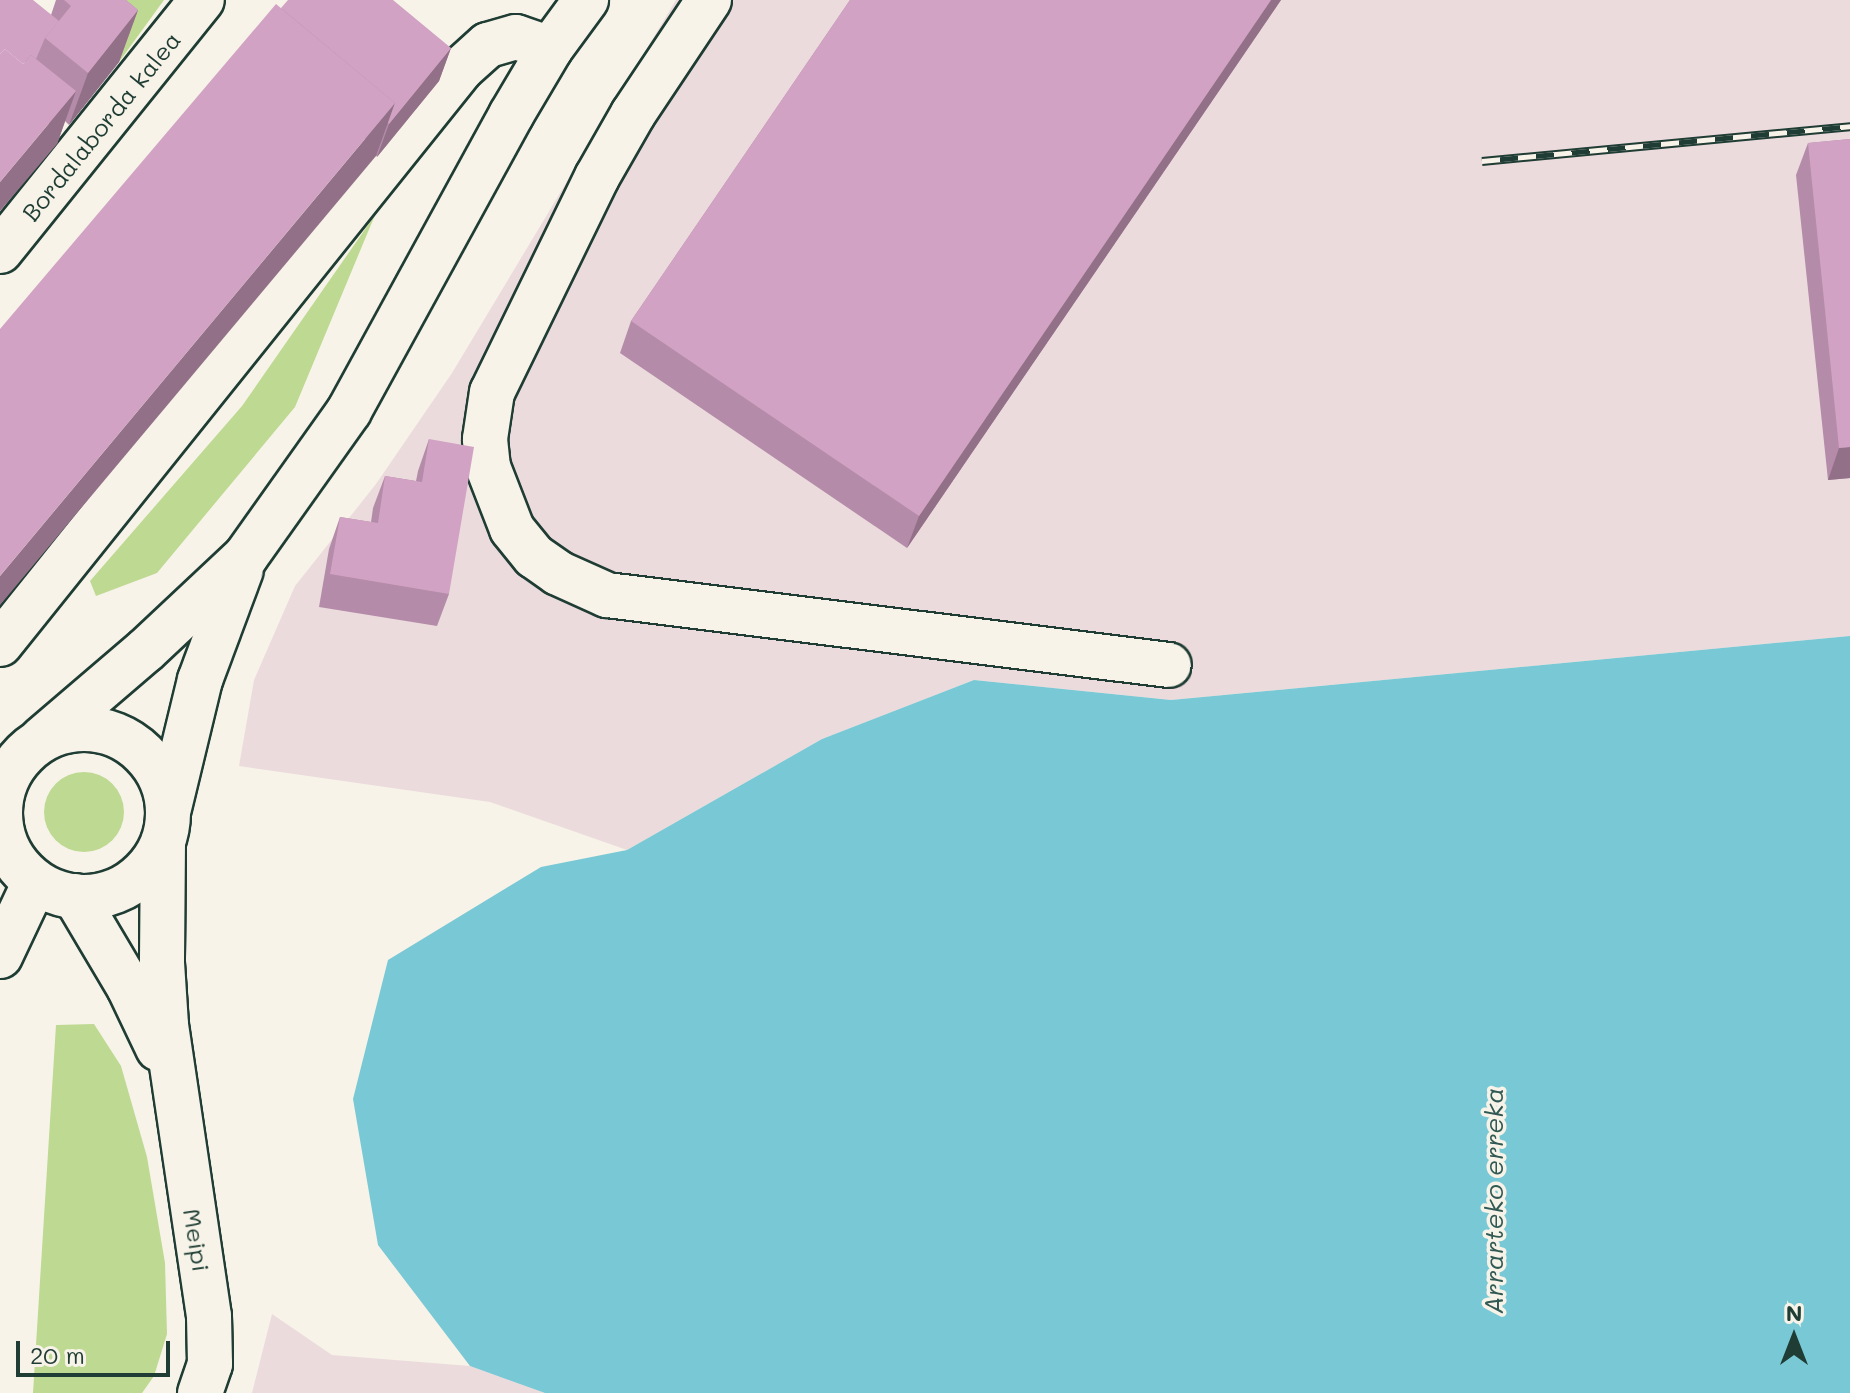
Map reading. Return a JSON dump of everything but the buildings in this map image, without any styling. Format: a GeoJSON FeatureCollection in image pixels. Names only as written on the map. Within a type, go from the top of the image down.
{"type":"FeatureCollection","features":[{"type":"Feature","properties":{"kind":"street","name":"Bordalaborda kalea"},"geometry":{"type":"LineString","coordinates":[[0,251],[202,0]]}},
{"type":"Feature","properties":{"kind":"street"},"geometry":{"type":"LineString","coordinates":[[246,556],[200,680],[166,825],[149,867],[128,885],[103,895],[32,878],[1,825],[3,784],[20,757],[146,650],[246,556],[349,411],[550,49],[586,0]]}},
{"type":"Feature","properties":{"kind":"street"},"geometry":{"type":"LineString","coordinates":[[709,0],[633,114],[597,177],[492,392],[485,439],[488,467],[512,529],[534,556],[558,573],[607,595],[1169,665]]}},
{"type":"Feature","properties":{"kind":"street"},"geometry":{"type":"LineString","coordinates":[[0,644],[461,69],[488,45],[516,37],[550,49]]}},
{"type":"Feature","properties":{"kind":"street"},"geometry":{"type":"LineString","coordinates":[[42,739],[70,729],[98,729],[125,739],[147,756],[162,780],[166,825]]}},
{"type":"Feature","properties":{"kind":"street","name":"Meipi"},"geometry":{"type":"LineString","coordinates":[[166,825],[162,963],[173,1086],[209,1316],[210,1364],[200,1393]]}},
{"type":"Feature","properties":{"kind":"street"},"geometry":{"type":"LineString","coordinates":[[0,956],[32,878]]}},
{"type":"Feature","properties":{"kind":"street","name":"Meipi"},"geometry":{"type":"LineString","coordinates":[[32,878],[129,987],[173,1086]]}},
{"type":"Feature","properties":{"kind":"shaded area"},"geometry":{"type":"Polygon","coordinates":[[[676,0],[1850,0],[1850,636],[1171,700],[974,680],[822,739],[627,850],[490,802],[239,766],[254,680],[295,586],[376,484],[452,373],[676,0]]]}},
{"type":"Feature","properties":{"kind":"shaded area"},"geometry":{"type":"Polygon","coordinates":[[[272,1314],[332,1355],[470,1366],[545,1393],[252,1393],[272,1314]]]}},
{"type":"Feature","properties":{"kind":"green space"},"geometry":{"type":"Polygon","coordinates":[[[86,0],[164,0],[119,62],[65,19],[86,0]]]}},
{"type":"Feature","properties":{"kind":"green space"},"geometry":{"type":"Polygon","coordinates":[[[375,215],[295,407],[157,573],[96,596],[90,581],[242,406],[375,215]]]}},
{"type":"Feature","properties":{"kind":"green space"},"geometry":{"type":"Polygon","coordinates":[[[84,772],[99,775],[112,784],[121,797],[124,812],[121,827],[112,840],[99,849],[84,852],[69,849],[56,840],[47,827],[44,812],[47,797],[56,784],[69,775],[84,772]]]}},
{"type":"Feature","properties":{"kind":"green space"},"geometry":{"type":"Polygon","coordinates":[[[94,1024],[121,1066],[147,1157],[165,1263],[167,1334],[154,1376],[142,1393],[33,1393],[56,1025],[94,1024]]]}},
{"type":"Feature","properties":{"kind":"water","name":"Arrarteko erreka"},"geometry":{"type":"Polygon","coordinates":[[[1850,636],[1850,1393],[545,1393],[470,1366],[378,1245],[353,1099],[388,960],[541,867],[627,850],[822,739],[974,680],[1171,700],[1850,636]]]}},
{"type":"Feature","properties":{"kind":"railway"},"geometry":{"type":"LineString","coordinates":[[1482,161],[1850,126]]}}]}
